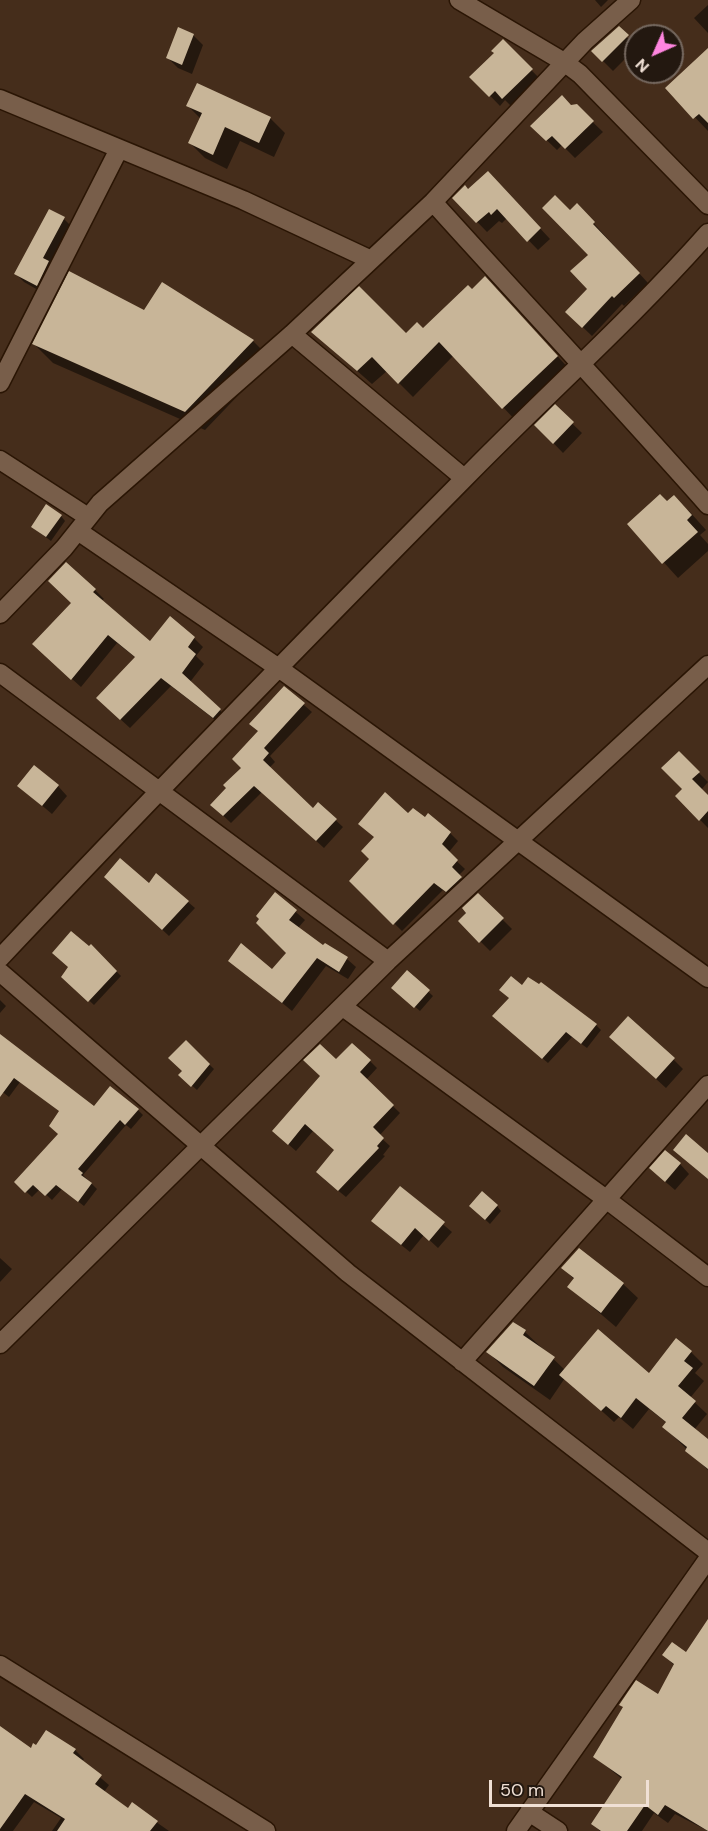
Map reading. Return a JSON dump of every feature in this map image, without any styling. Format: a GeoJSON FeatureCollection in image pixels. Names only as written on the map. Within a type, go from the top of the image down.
{"type":"FeatureCollection","features":[{"type":"Feature","properties":{"kind":"street"},"geometry":{"type":"LineString","coordinates":[[459,0],[564,62],[590,83],[708,205]]}},
{"type":"Feature","properties":{"kind":"street"},"geometry":{"type":"LineString","coordinates":[[0,614],[114,489],[292,334],[369,259],[433,202],[564,62],[631,0]]}},
{"type":"Feature","properties":{"kind":"street"},"geometry":{"type":"LineString","coordinates":[[0,99],[243,200],[369,259]]}},
{"type":"Feature","properties":{"kind":"street"},"geometry":{"type":"LineString","coordinates":[[0,382],[118,149]]}},
{"type":"Feature","properties":{"kind":"street"},"geometry":{"type":"LineString","coordinates":[[433,202],[552,334],[581,362],[708,505]]}},
{"type":"Feature","properties":{"kind":"street"},"geometry":{"type":"LineString","coordinates":[[0,958],[157,792],[280,669],[464,478],[662,283],[708,233]]}},
{"type":"Feature","properties":{"kind":"street"},"geometry":{"type":"LineString","coordinates":[[292,334],[464,478]]}},
{"type":"Feature","properties":{"kind":"street"},"geometry":{"type":"LineString","coordinates":[[0,460],[280,669],[708,978]]}},
{"type":"Feature","properties":{"kind":"street"},"geometry":{"type":"LineString","coordinates":[[0,1344],[388,961],[708,665]]}},
{"type":"Feature","properties":{"kind":"street"},"geometry":{"type":"LineString","coordinates":[[0,674],[388,961]]}},
{"type":"Feature","properties":{"kind":"street"},"geometry":{"type":"LineString","coordinates":[[0,972],[348,1273],[708,1552]]}},
{"type":"Feature","properties":{"kind":"street"},"geometry":{"type":"LineString","coordinates":[[343,1007],[606,1199],[708,1277]]}},
{"type":"Feature","properties":{"kind":"street"},"geometry":{"type":"LineString","coordinates":[[462,1362],[708,1085]]}},
{"type":"Feature","properties":{"kind":"street"},"geometry":{"type":"LineString","coordinates":[[516,1831],[708,1560]]}},
{"type":"Feature","properties":{"kind":"street"},"geometry":{"type":"LineString","coordinates":[[0,1665],[266,1831]]}},
{"type":"Feature","properties":{"kind":"street"},"geometry":{"type":"LineString","coordinates":[[529,1812],[558,1831]]}},
{"type":"Feature","properties":{"kind":"building"},"geometry":{"type":"Polygon","coordinates":[[[619,26],[624,30],[624,40],[602,62],[591,51],[619,26]]]}},
{"type":"Feature","properties":{"kind":"building"},"geometry":{"type":"Polygon","coordinates":[[[178,27],[194,34],[182,65],[166,58],[178,27]]]}},
{"type":"Feature","properties":{"kind":"building"},"geometry":{"type":"Polygon","coordinates":[[[503,39],[533,69],[502,99],[495,91],[489,97],[469,77],[494,53],[491,51],[503,39]]]}},
{"type":"Feature","properties":{"kind":"building"},"geometry":{"type":"Polygon","coordinates":[[[708,48],[708,123],[699,114],[693,119],[665,88],[669,84],[684,84],[684,70],[708,48]]]}},
{"type":"Feature","properties":{"kind":"building"},"geometry":{"type":"Polygon","coordinates":[[[197,83],[271,117],[259,143],[225,127],[213,155],[188,143],[202,113],[186,106],[197,83]]]}},
{"type":"Feature","properties":{"kind":"building"},"geometry":{"type":"Polygon","coordinates":[[[562,95],[571,105],[577,104],[594,121],[565,149],[552,136],[546,141],[530,126],[562,95]]]}},
{"type":"Feature","properties":{"kind":"building"},"geometry":{"type":"Polygon","coordinates":[[[488,171],[541,228],[527,242],[497,209],[491,215],[489,212],[476,223],[452,198],[465,185],[468,189],[488,171]]]}},
{"type":"Feature","properties":{"kind":"building"},"geometry":{"type":"Polygon","coordinates":[[[555,195],[570,210],[577,203],[595,222],[593,224],[640,273],[614,298],[612,296],[582,328],[565,312],[587,289],[570,271],[588,255],[542,208],[555,195]]]}},
{"type":"Feature","properties":{"kind":"building"},"geometry":{"type":"Polygon","coordinates":[[[49,209],[65,217],[43,258],[49,261],[37,286],[14,274],[49,209]]]}},
{"type":"Feature","properties":{"kind":"building"},"geometry":{"type":"Polygon","coordinates":[[[69,271],[144,310],[162,282],[254,340],[185,412],[32,344],[69,271]]]}},
{"type":"Feature","properties":{"kind":"building"},"geometry":{"type":"Polygon","coordinates":[[[485,276],[558,356],[502,409],[439,342],[398,384],[372,357],[357,371],[311,332],[359,286],[406,333],[417,322],[423,328],[468,285],[472,289],[485,276]]]}},
{"type":"Feature","properties":{"kind":"building"},"geometry":{"type":"Polygon","coordinates":[[[555,404],[574,422],[553,444],[534,425],[555,404]]]}},
{"type":"Feature","properties":{"kind":"building"},"geometry":{"type":"Polygon","coordinates":[[[660,494],[667,501],[674,495],[692,515],[687,520],[698,532],[662,564],[627,524],[660,494]]]}},
{"type":"Feature","properties":{"kind":"building"},"geometry":{"type":"Polygon","coordinates":[[[46,504],[62,515],[46,537],[31,527],[46,504]]]}},
{"type":"Feature","properties":{"kind":"building"},"geometry":{"type":"Polygon","coordinates":[[[66,562],[96,589],[93,592],[150,641],[170,616],[195,637],[188,647],[196,654],[182,673],[221,709],[213,718],[161,678],[120,720],[96,698],[135,657],[108,635],[71,680],[32,644],[71,603],[48,581],[66,562]]]}},
{"type":"Feature","properties":{"kind":"building"},"geometry":{"type":"Polygon","coordinates":[[[284,686],[305,703],[264,748],[269,753],[263,760],[313,808],[318,802],[337,819],[316,841],[254,786],[223,816],[210,805],[226,788],[223,785],[241,768],[232,759],[258,731],[249,724],[284,686]]]}},
{"type":"Feature","properties":{"kind":"building"},"geometry":{"type":"Polygon","coordinates":[[[679,751],[700,772],[692,779],[708,795],[708,811],[699,821],[675,796],[682,789],[661,768],[679,751]]]}},
{"type":"Feature","properties":{"kind":"building"},"geometry":{"type":"Polygon","coordinates":[[[34,765],[59,785],[42,806],[17,786],[34,765]]]}},
{"type":"Feature","properties":{"kind":"building"},"geometry":{"type":"Polygon","coordinates":[[[385,792],[408,813],[413,808],[425,817],[428,813],[451,832],[442,844],[458,860],[452,867],[462,877],[446,892],[434,883],[393,925],[349,881],[369,859],[361,851],[374,837],[358,824],[385,792]]]}},
{"type":"Feature","properties":{"kind":"building"},"geometry":{"type":"Polygon","coordinates":[[[120,858],[149,883],[156,873],[189,901],[162,930],[104,877],[120,858]]]}},
{"type":"Feature","properties":{"kind":"building"},"geometry":{"type":"Polygon","coordinates":[[[275,892],[297,910],[289,920],[323,945],[325,943],[348,957],[339,972],[317,958],[282,1003],[228,961],[241,943],[272,969],[286,953],[256,923],[259,919],[256,916],[275,892]]]}},
{"type":"Feature","properties":{"kind":"building"},"geometry":{"type":"Polygon","coordinates":[[[478,893],[504,918],[479,943],[458,921],[466,913],[462,908],[478,893]]]}},
{"type":"Feature","properties":{"kind":"building"},"geometry":{"type":"Polygon","coordinates":[[[71,931],[89,946],[91,944],[117,971],[88,1002],[61,977],[68,967],[52,953],[71,931]]]}},
{"type":"Feature","properties":{"kind":"building"},"geometry":{"type":"Polygon","coordinates":[[[407,970],[430,990],[414,1008],[391,988],[407,970]]]}},
{"type":"Feature","properties":{"kind":"building"},"geometry":{"type":"Polygon","coordinates":[[[511,976],[522,985],[528,977],[539,984],[541,982],[597,1024],[581,1044],[566,1032],[542,1059],[492,1016],[509,998],[499,990],[511,976]]]}},
{"type":"Feature","properties":{"kind":"building"},"geometry":{"type":"Polygon","coordinates":[[[628,1016],[675,1058],[656,1079],[609,1037],[628,1016]]]}},
{"type":"Feature","properties":{"kind":"building"},"geometry":{"type":"Polygon","coordinates":[[[0,1034],[94,1106],[110,1086],[139,1109],[125,1125],[120,1120],[78,1169],[83,1173],[81,1175],[92,1183],[78,1202],[56,1185],[45,1196],[33,1185],[25,1193],[14,1182],[58,1134],[49,1126],[59,1111],[14,1078],[0,1097],[0,1034]]]}},
{"type":"Feature","properties":{"kind":"building"},"geometry":{"type":"Polygon","coordinates":[[[186,1040],[210,1064],[191,1087],[178,1075],[182,1071],[168,1058],[186,1040]]]}},
{"type":"Feature","properties":{"kind":"building"},"geometry":{"type":"Polygon","coordinates":[[[352,1043],[371,1060],[360,1072],[394,1105],[373,1127],[384,1138],[377,1146],[379,1148],[338,1191],[316,1172],[334,1150],[305,1124],[288,1145],[272,1131],[320,1076],[303,1060],[320,1044],[336,1059],[352,1043]]]}},
{"type":"Feature","properties":{"kind":"building"},"geometry":{"type":"Polygon","coordinates":[[[686,1134],[708,1153],[708,1179],[673,1150],[686,1134]]]}},
{"type":"Feature","properties":{"kind":"building"},"geometry":{"type":"Polygon","coordinates":[[[665,1150],[681,1163],[665,1182],[649,1168],[665,1150]]]}},
{"type":"Feature","properties":{"kind":"building"},"geometry":{"type":"Polygon","coordinates":[[[400,1186],[445,1222],[429,1241],[415,1228],[401,1245],[371,1221],[400,1186]]]}},
{"type":"Feature","properties":{"kind":"building"},"geometry":{"type":"Polygon","coordinates":[[[482,1191],[498,1205],[485,1220],[469,1206],[482,1191]]]}},
{"type":"Feature","properties":{"kind":"building"},"geometry":{"type":"Polygon","coordinates":[[[579,1248],[624,1283],[601,1313],[567,1287],[574,1278],[561,1268],[579,1248]]]}},
{"type":"Feature","properties":{"kind":"building"},"geometry":{"type":"Polygon","coordinates":[[[513,1322],[526,1330],[523,1335],[555,1357],[534,1386],[486,1352],[513,1322]]]}},
{"type":"Feature","properties":{"kind":"building"},"geometry":{"type":"Polygon","coordinates":[[[598,1329],[649,1373],[676,1338],[692,1351],[684,1361],[693,1368],[678,1386],[696,1401],[682,1418],[708,1439],[708,1469],[685,1451],[687,1447],[662,1427],[666,1422],[636,1398],[621,1418],[606,1406],[601,1411],[559,1375],[598,1329]]]}},
{"type":"Feature","properties":{"kind":"building"},"geometry":{"type":"Polygon","coordinates":[[[708,1619],[708,1831],[665,1805],[658,1815],[645,1805],[627,1831],[601,1831],[591,1824],[622,1777],[593,1757],[623,1707],[619,1705],[636,1680],[658,1694],[674,1664],[662,1655],[672,1642],[686,1652],[708,1619]]]}},
{"type":"Feature","properties":{"kind":"building"},"geometry":{"type":"Polygon","coordinates":[[[0,1726],[31,1748],[33,1743],[36,1745],[46,1730],[76,1749],[73,1753],[102,1775],[95,1784],[128,1808],[132,1802],[158,1821],[150,1831],[57,1831],[65,1819],[25,1794],[0,1829],[0,1726]]]}}]}
